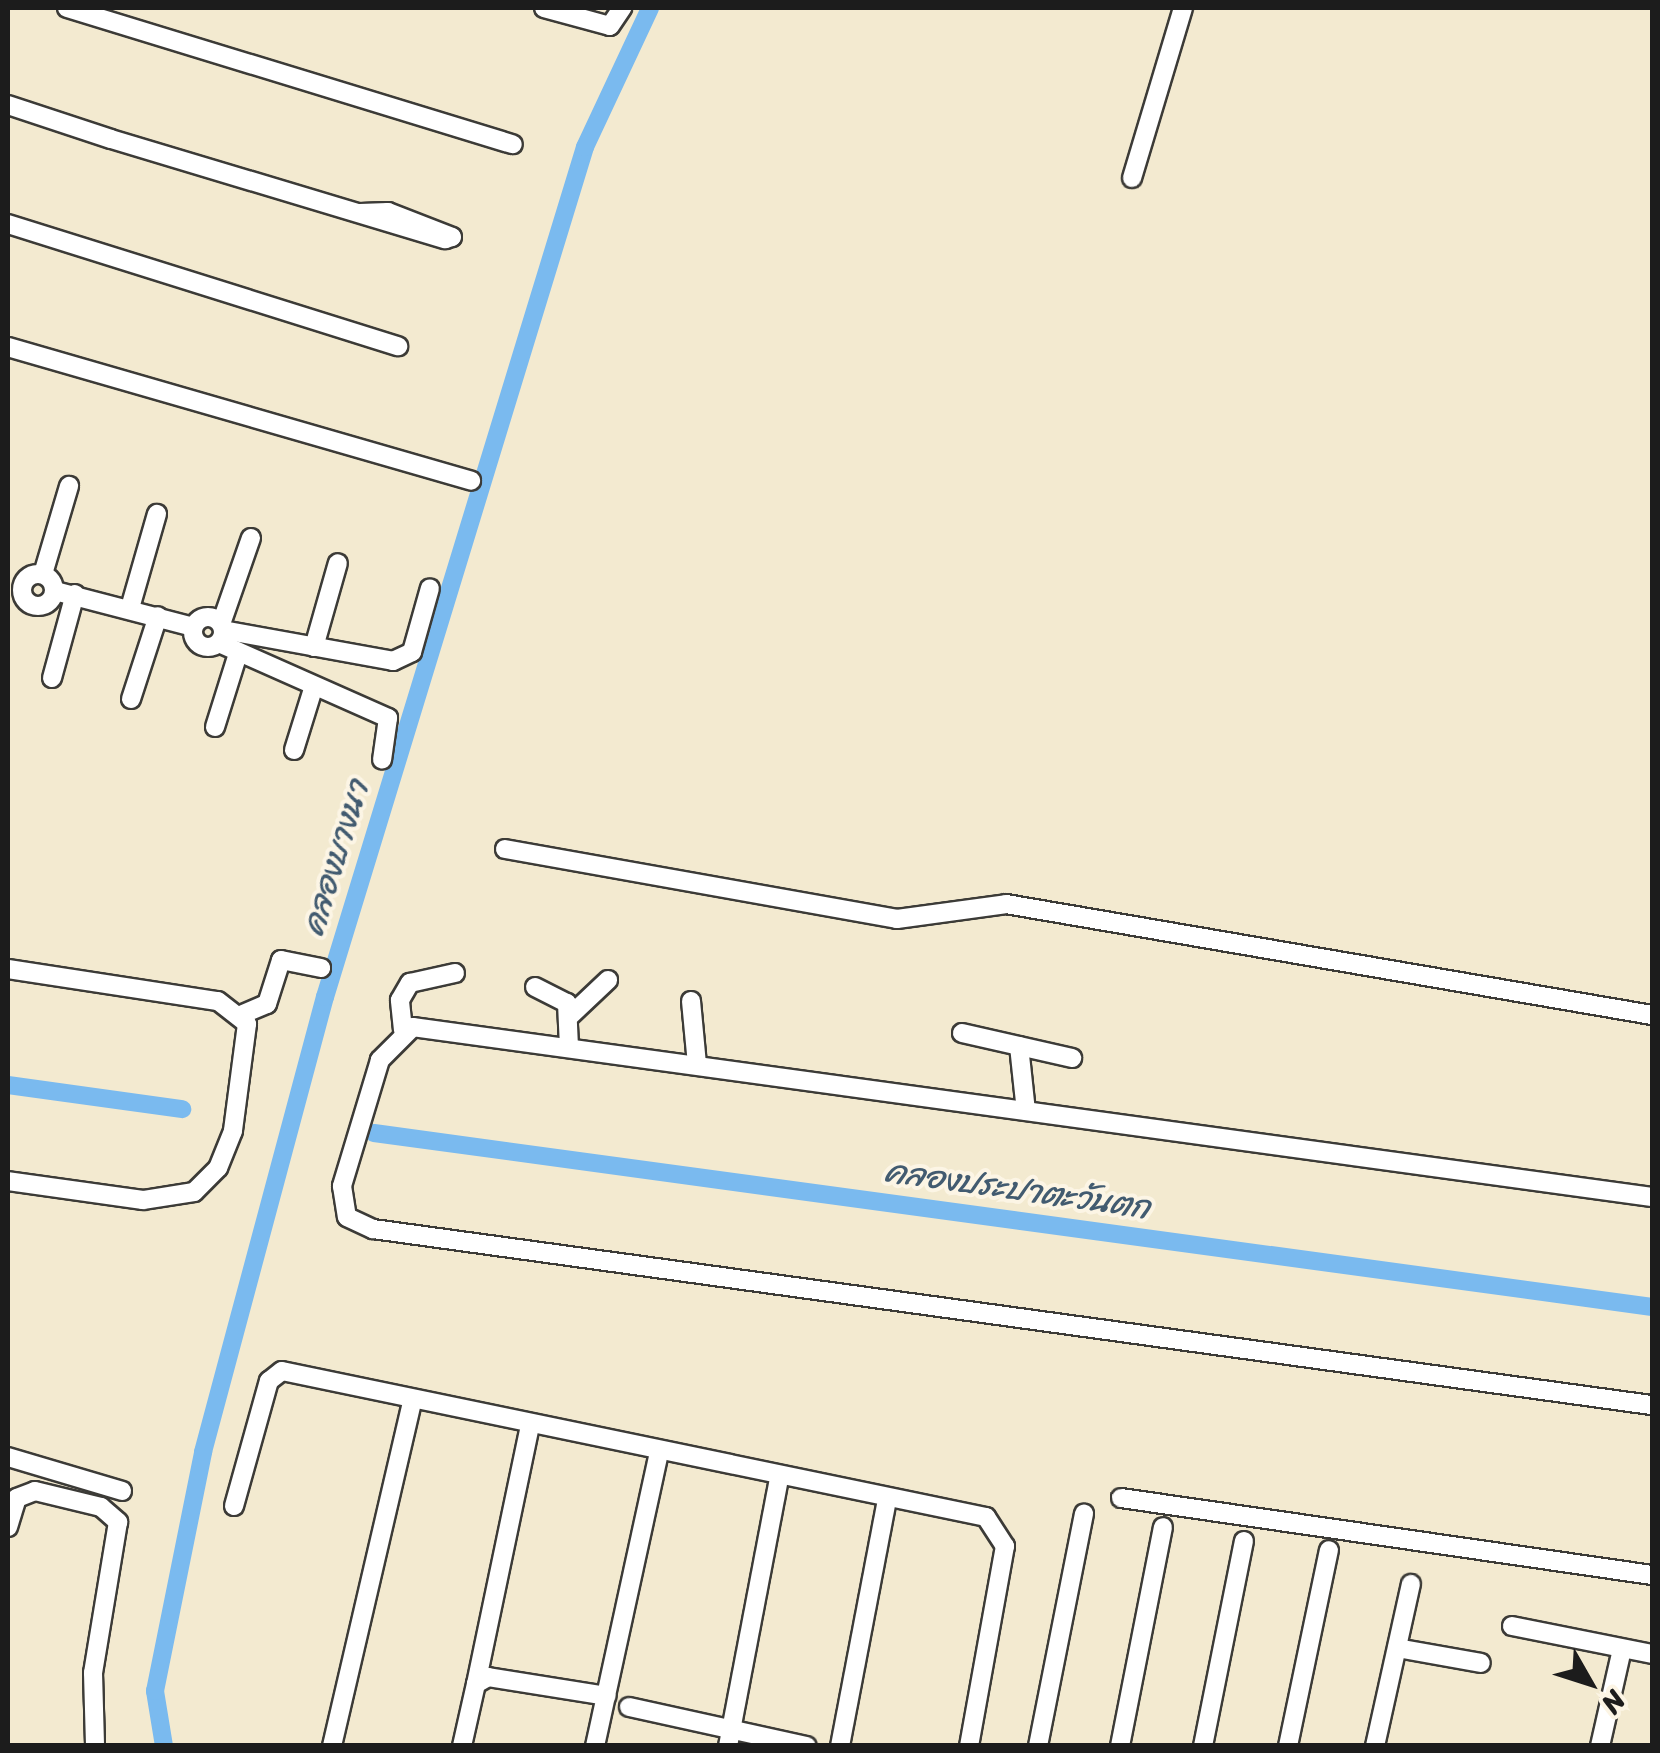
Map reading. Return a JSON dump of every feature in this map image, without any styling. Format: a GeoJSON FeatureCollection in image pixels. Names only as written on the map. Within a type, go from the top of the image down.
{"type":"FeatureCollection","features":[{"type":"Feature","properties":{"kind":"street"},"geometry":{"type":"LineString","coordinates":[[67,8],[513,144]]}},
{"type":"Feature","properties":{"kind":"street"},"geometry":{"type":"LineString","coordinates":[[544,8],[610,26],[622,8]]}},
{"type":"Feature","properties":{"kind":"street"},"geometry":{"type":"LineString","coordinates":[[1132,178],[1183,8]]}},
{"type":"Feature","properties":{"kind":"street"},"geometry":{"type":"LineString","coordinates":[[8,106],[360,214]]}},
{"type":"Feature","properties":{"kind":"street"},"geometry":{"type":"LineString","coordinates":[[8,224],[398,346]]}},
{"type":"Feature","properties":{"kind":"street"},"geometry":{"type":"LineString","coordinates":[[8,347],[471,481]]}},
{"type":"Feature","properties":{"kind":"street"},"geometry":{"type":"LineString","coordinates":[[43,574],[69,486]]}},
{"type":"Feature","properties":{"kind":"street"},"geometry":{"type":"LineString","coordinates":[[130,608],[157,514]]}},
{"type":"Feature","properties":{"kind":"street"},"geometry":{"type":"LineString","coordinates":[[221,632],[251,538]]}},
{"type":"Feature","properties":{"kind":"street"},"geometry":{"type":"LineString","coordinates":[[314,647],[338,563]]}},
{"type":"Feature","properties":{"kind":"street"},"geometry":{"type":"LineString","coordinates":[[43,574],[15,583],[35,606],[55,591],[193,627],[210,616],[236,657],[388,718],[382,760]]}},
{"type":"Feature","properties":{"kind":"street"},"geometry":{"type":"LineString","coordinates":[[43,574],[55,591]]}},
{"type":"Feature","properties":{"kind":"street"},"geometry":{"type":"LineString","coordinates":[[221,632],[402,659],[430,588]]}},
{"type":"Feature","properties":{"kind":"street"},"geometry":{"type":"LineString","coordinates":[[52,678],[75,594]]}},
{"type":"Feature","properties":{"kind":"street"},"geometry":{"type":"LineString","coordinates":[[132,699],[158,616]]}},
{"type":"Feature","properties":{"kind":"street"},"geometry":{"type":"LineString","coordinates":[[214,727],[236,657]]}},
{"type":"Feature","properties":{"kind":"street"},"geometry":{"type":"LineString","coordinates":[[294,750],[313,690]]}},
{"type":"Feature","properties":{"kind":"street"},"geometry":{"type":"LineString","coordinates":[[506,849],[897,920],[1006,904],[1652,1015]]}},
{"type":"Feature","properties":{"kind":"street"},"geometry":{"type":"LineString","coordinates":[[8,969],[202,998],[244,1014],[267,1004],[281,960],[322,968]]}},
{"type":"Feature","properties":{"kind":"street"},"geometry":{"type":"LineString","coordinates":[[455,973],[410,983],[400,1000],[403,1030],[380,1060],[345,1166],[347,1217],[373,1229],[1652,1406]]}},
{"type":"Feature","properties":{"kind":"street"},"geometry":{"type":"LineString","coordinates":[[571,1016],[608,980]]}},
{"type":"Feature","properties":{"kind":"street"},"geometry":{"type":"LineString","coordinates":[[535,987],[560,995],[571,1016],[569,1047]]}},
{"type":"Feature","properties":{"kind":"street"},"geometry":{"type":"LineString","coordinates":[[691,1001],[697,1064]]}},
{"type":"Feature","properties":{"kind":"street"},"geometry":{"type":"LineString","coordinates":[[8,1181],[143,1200],[194,1192],[218,1168],[233,1131],[244,1014]]}},
{"type":"Feature","properties":{"kind":"street"},"geometry":{"type":"LineString","coordinates":[[403,1030],[697,1064],[1652,1197]]}},
{"type":"Feature","properties":{"kind":"street"},"geometry":{"type":"LineString","coordinates":[[962,1033],[1072,1058]]}},
{"type":"Feature","properties":{"kind":"street"},"geometry":{"type":"LineString","coordinates":[[1019,1046],[1026,1111]]}},
{"type":"Feature","properties":{"kind":"street"},"geometry":{"type":"LineString","coordinates":[[234,1506],[275,1374],[530,1425],[658,1456],[986,1517],[1004,1539],[969,1746]]}},
{"type":"Feature","properties":{"kind":"street"},"geometry":{"type":"LineString","coordinates":[[332,1746],[412,1401]]}},
{"type":"Feature","properties":{"kind":"street"},"geometry":{"type":"LineString","coordinates":[[462,1746],[530,1425]]}},
{"type":"Feature","properties":{"kind":"street"},"geometry":{"type":"LineString","coordinates":[[596,1746],[658,1456]]}},
{"type":"Feature","properties":{"kind":"street"},"geometry":{"type":"LineString","coordinates":[[8,1457],[122,1492]]}},
{"type":"Feature","properties":{"kind":"street"},"geometry":{"type":"LineString","coordinates":[[729,1739],[779,1478]]}},
{"type":"Feature","properties":{"kind":"street"},"geometry":{"type":"LineString","coordinates":[[8,1527],[17,1498],[35,1491],[101,1507],[118,1522],[93,1673],[96,1746]]}},
{"type":"Feature","properties":{"kind":"street"},"geometry":{"type":"LineString","coordinates":[[1121,1498],[1652,1575]]}},
{"type":"Feature","properties":{"kind":"street"},"geometry":{"type":"LineString","coordinates":[[840,1746],[887,1499]]}},
{"type":"Feature","properties":{"kind":"street"},"geometry":{"type":"LineString","coordinates":[[1038,1746],[1084,1513]]}},
{"type":"Feature","properties":{"kind":"street"},"geometry":{"type":"LineString","coordinates":[[1120,1746],[1163,1527]]}},
{"type":"Feature","properties":{"kind":"street"},"geometry":{"type":"LineString","coordinates":[[1203,1746],[1244,1541]]}},
{"type":"Feature","properties":{"kind":"street"},"geometry":{"type":"LineString","coordinates":[[1288,1746],[1329,1550]]}},
{"type":"Feature","properties":{"kind":"street"},"geometry":{"type":"LineString","coordinates":[[1375,1746],[1412,1584]]}},
{"type":"Feature","properties":{"kind":"street"},"geometry":{"type":"LineString","coordinates":[[1512,1626],[1652,1654]]}},
{"type":"Feature","properties":{"kind":"street"},"geometry":{"type":"LineString","coordinates":[[1396,1648],[1481,1662]]}},
{"type":"Feature","properties":{"kind":"street"},"geometry":{"type":"LineString","coordinates":[[1600,1746],[1622,1648]]}},
{"type":"Feature","properties":{"kind":"street"},"geometry":{"type":"LineString","coordinates":[[476,1684],[533,1680],[606,1696]]}},
{"type":"Feature","properties":{"kind":"street"},"geometry":{"type":"LineString","coordinates":[[629,1706],[729,1739],[807,1746]]}},
{"type":"Feature","properties":{"kind":"waterway","name":"คลองบางนา"},"geometry":{"type":"LineString","coordinates":[[164,1746],[155,1691],[203,1452],[325,997],[585,147],[650,8]]}},
{"type":"Feature","properties":{"kind":"waterway","name":"คลองประปาตะวันตก"},"geometry":{"type":"LineString","coordinates":[[8,1085],[182,1109]]}},
{"type":"Feature","properties":{"kind":"waterway","name":"คลองประปาตะวันตก"},"geometry":{"type":"LineString","coordinates":[[374,1133],[1652,1307]]}}]}
